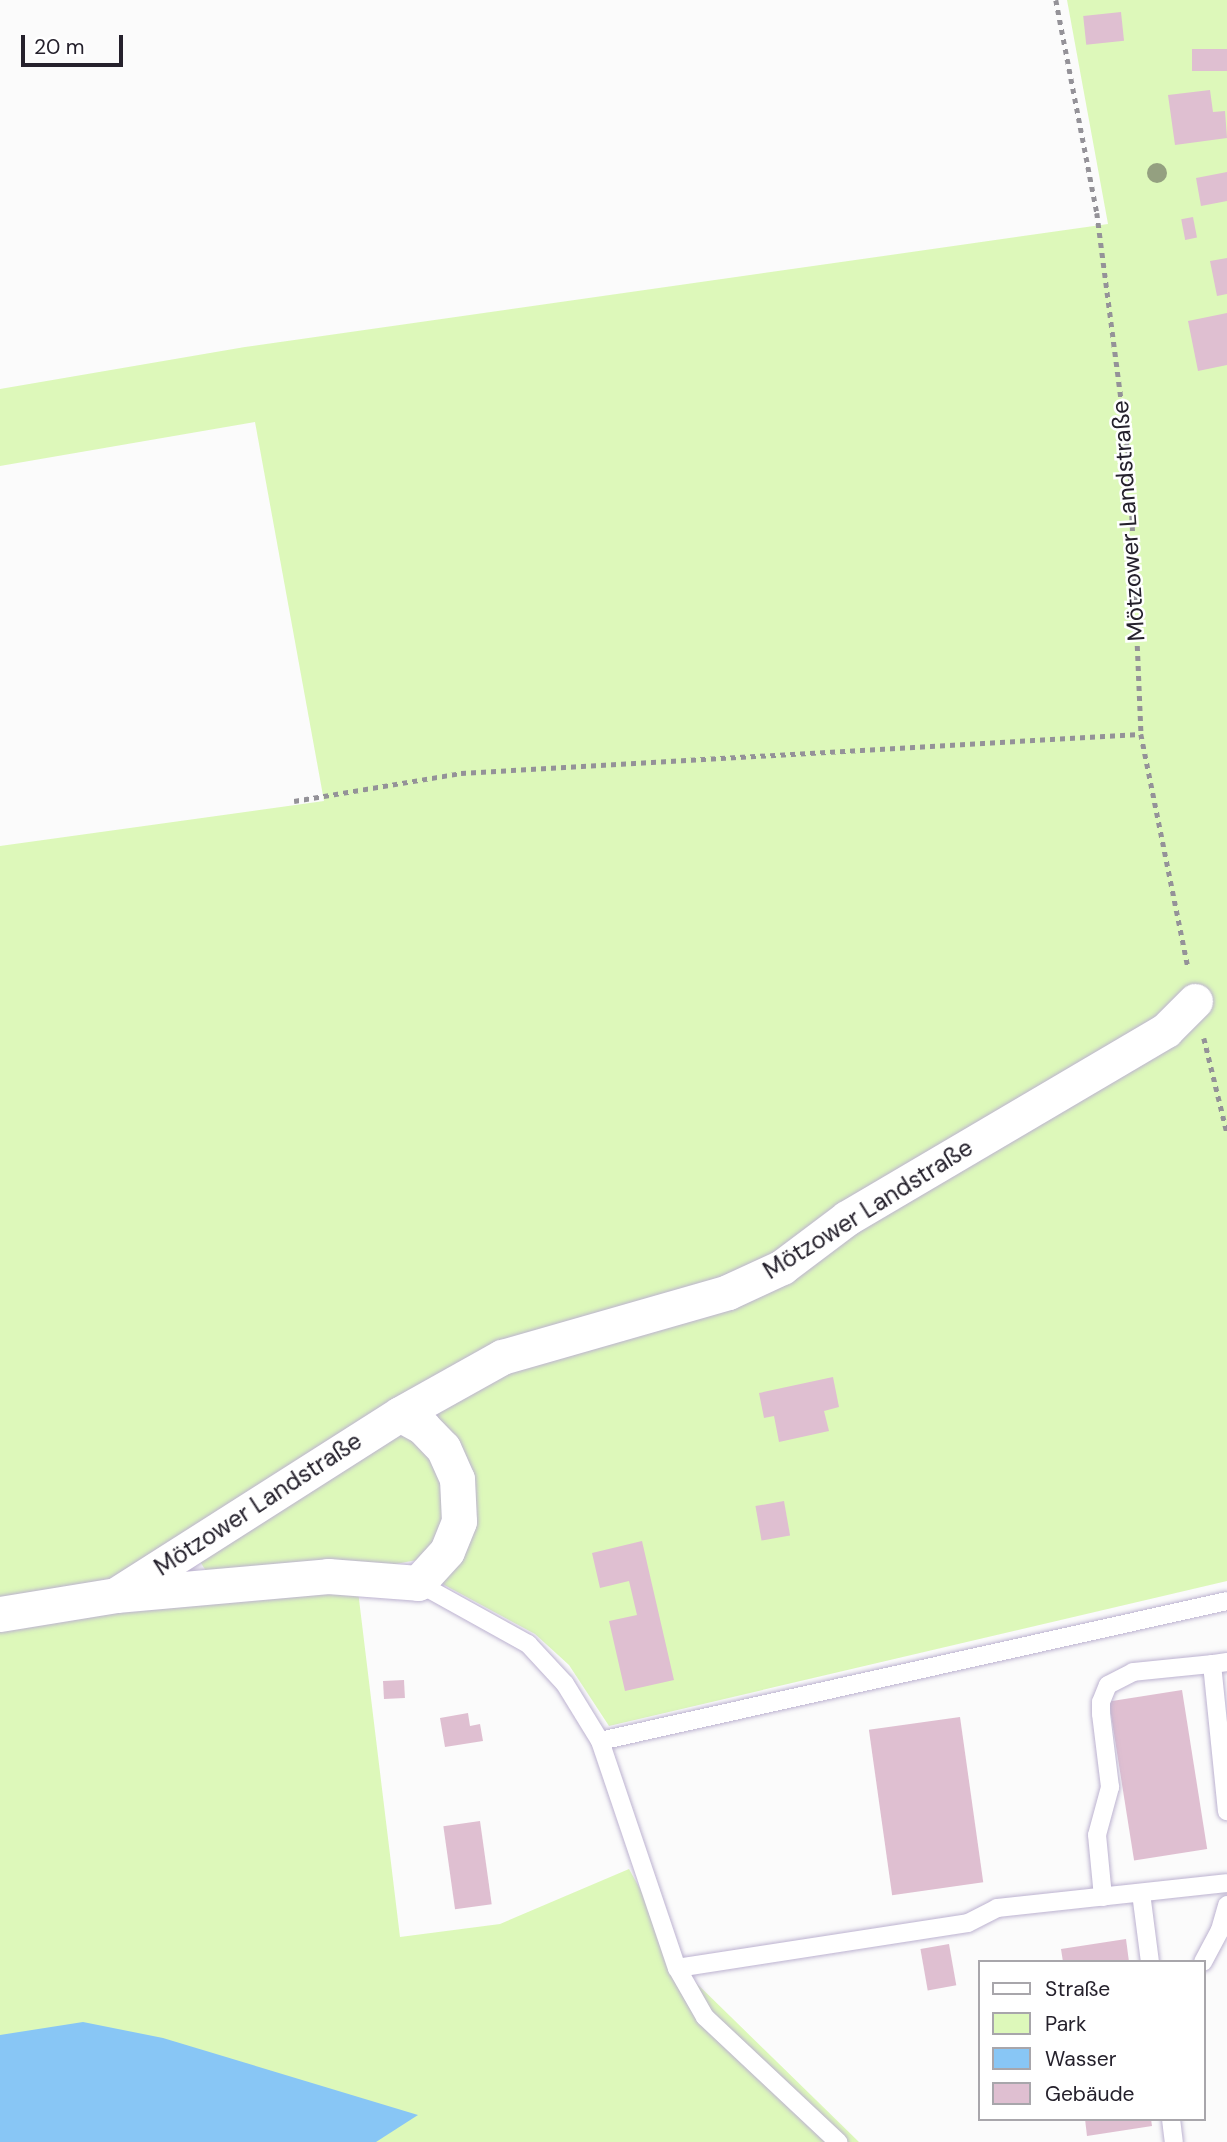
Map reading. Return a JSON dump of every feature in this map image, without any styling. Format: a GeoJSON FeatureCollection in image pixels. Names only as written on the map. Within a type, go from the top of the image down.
{"type":"FeatureCollection","features":[{"type":"Feature","properties":{"kind":"street","name":"Mötzower Landstraße"},"geometry":{"type":"LineString","coordinates":[[116,1595],[400,1414],[502,1357],[728,1292],[782,1267],[847,1218],[1166,1030],[1195,1001]]}},
{"type":"Feature","properties":{"kind":"street"},"geometry":{"type":"LineString","coordinates":[[400,1414],[423,1427],[443,1448],[457,1479],[459,1521],[447,1551],[418,1583]]}},
{"type":"Feature","properties":{"kind":"street","name":"Mötzower Landstraße"},"geometry":{"type":"LineString","coordinates":[[0,1614],[116,1595],[328,1576],[418,1583]]}},
{"type":"Feature","properties":{"kind":"lane"},"geometry":{"type":"LineString","coordinates":[[418,1583],[528,1644],[565,1684],[600,1741],[677,1968],[705,2017],[838,2142]]}},
{"type":"Feature","properties":{"kind":"lane"},"geometry":{"type":"LineString","coordinates":[[600,1741],[1227,1601]]}},
{"type":"Feature","properties":{"kind":"lane"},"geometry":{"type":"LineString","coordinates":[[1103,1897],[1097,1835],[1110,1787],[1101,1713],[1101,1702],[1108,1685],[1133,1672],[1219,1663],[1227,1811]]}},
{"type":"Feature","properties":{"kind":"lane"},"geometry":{"type":"LineString","coordinates":[[677,1968],[968,1923],[997,1908],[1227,1883]]}},
{"type":"Feature","properties":{"kind":"lane"},"geometry":{"type":"LineString","coordinates":[[1141,1892],[1150,1960]]}},
{"type":"Feature","properties":{"kind":"lane"},"geometry":{"type":"LineString","coordinates":[[1204,1960],[1220,1930],[1227,1905]]}},
{"type":"Feature","properties":{"kind":"lane"},"geometry":{"type":"LineString","coordinates":[[1171,2121],[1174,2142]]}},
{"type":"Feature","properties":{"kind":"path","name":"Mötzower Landstraße"},"geometry":{"type":"LineString","coordinates":[[1056,0],[1097,213],[1130,466],[1140,734],[1195,1001],[1227,1132]]}},
{"type":"Feature","properties":{"kind":"path"},"geometry":{"type":"LineString","coordinates":[[294,801],[461,773],[1140,734]]}},
{"type":"Feature","properties":{"kind":"green space"},"geometry":{"type":"Polygon","coordinates":[[[1067,0],[1227,0],[1227,1581],[609,1726],[569,1665],[535,1634],[437,1581],[460,1555],[434,1415],[109,1585],[0,1602],[0,846],[324,801],[255,422],[0,466],[0,389],[245,347],[1108,224],[1067,0]]]}},
{"type":"Feature","properties":{"kind":"green space"},"geometry":{"type":"Polygon","coordinates":[[[401,1431],[433,1456],[446,1498],[437,1542],[417,1560],[385,1566],[206,1571],[196,1555],[401,1431]]]}},
{"type":"Feature","properties":{"kind":"green space"},"geometry":{"type":"Polygon","coordinates":[[[358,1591],[400,1937],[500,1924],[629,1869],[688,1975],[859,2142],[0,2142],[0,1625],[86,1610],[358,1591]]]}},
{"type":"Feature","properties":{"kind":"water"},"geometry":{"type":"Polygon","coordinates":[[[83,2022],[163,2038],[418,2115],[376,2142],[0,2142],[0,2035],[83,2022]]]}},
{"type":"Feature","properties":{"kind":"building"},"geometry":{"type":"Polygon","coordinates":[[[1121,12],[1124,41],[1086,45],[1083,16],[1121,12]]]}},
{"type":"Feature","properties":{"kind":"building"},"geometry":{"type":"Polygon","coordinates":[[[1192,49],[1227,49],[1227,71],[1192,71],[1192,49]]]}},
{"type":"Feature","properties":{"kind":"building"},"geometry":{"type":"Polygon","coordinates":[[[1210,90],[1213,112],[1225,111],[1227,138],[1175,145],[1168,95],[1210,90]]]}},
{"type":"Feature","properties":{"kind":"building"},"geometry":{"type":"Polygon","coordinates":[[[1227,172],[1227,201],[1201,206],[1196,178],[1227,172]]]}},
{"type":"Feature","properties":{"kind":"building"},"geometry":{"type":"Polygon","coordinates":[[[1193,217],[1197,238],[1185,240],[1181,219],[1193,217]]]}},
{"type":"Feature","properties":{"kind":"building"},"geometry":{"type":"Polygon","coordinates":[[[1227,258],[1227,294],[1217,296],[1210,261],[1227,258]]]}},
{"type":"Feature","properties":{"kind":"building"},"geometry":{"type":"Polygon","coordinates":[[[1227,313],[1227,365],[1198,371],[1188,321],[1227,313]]]}},
{"type":"Feature","properties":{"kind":"building"},"geometry":{"type":"Polygon","coordinates":[[[833,1377],[839,1407],[824,1411],[829,1431],[779,1442],[774,1416],[764,1418],[759,1393],[833,1377]]]}},
{"type":"Feature","properties":{"kind":"building"},"geometry":{"type":"Polygon","coordinates":[[[784,1501],[790,1535],[762,1541],[755,1506],[784,1501]]]}},
{"type":"Feature","properties":{"kind":"building"},"geometry":{"type":"Polygon","coordinates":[[[642,1541],[674,1680],[625,1691],[609,1621],[637,1615],[629,1581],[600,1588],[592,1553],[642,1541]]]}},
{"type":"Feature","properties":{"kind":"building"},"geometry":{"type":"Polygon","coordinates":[[[404,1680],[405,1698],[384,1699],[383,1681],[404,1680]]]}},
{"type":"Feature","properties":{"kind":"building"},"geometry":{"type":"Polygon","coordinates":[[[1182,1690],[1207,1849],[1134,1861],[1109,1702],[1182,1690]]]}},
{"type":"Feature","properties":{"kind":"building"},"geometry":{"type":"Polygon","coordinates":[[[468,1713],[470,1726],[480,1724],[483,1741],[445,1747],[440,1718],[468,1713]]]}},
{"type":"Feature","properties":{"kind":"building"},"geometry":{"type":"Polygon","coordinates":[[[960,1717],[983,1882],[892,1895],[869,1730],[960,1717]]]}},
{"type":"Feature","properties":{"kind":"building"},"geometry":{"type":"Polygon","coordinates":[[[480,1821],[492,1904],[455,1909],[443,1826],[480,1821]]]}},
{"type":"Feature","properties":{"kind":"building"},"geometry":{"type":"Polygon","coordinates":[[[1126,1939],[1129,1960],[1063,1960],[1061,1949],[1126,1939]]]}},
{"type":"Feature","properties":{"kind":"building"},"geometry":{"type":"Polygon","coordinates":[[[949,1944],[956,1985],[928,1990],[920,1949],[949,1944]]]}},
{"type":"Feature","properties":{"kind":"building"},"geometry":{"type":"Polygon","coordinates":[[[1085,2121],[1151,2121],[1152,2126],[1087,2136],[1085,2121]]]}}]}
